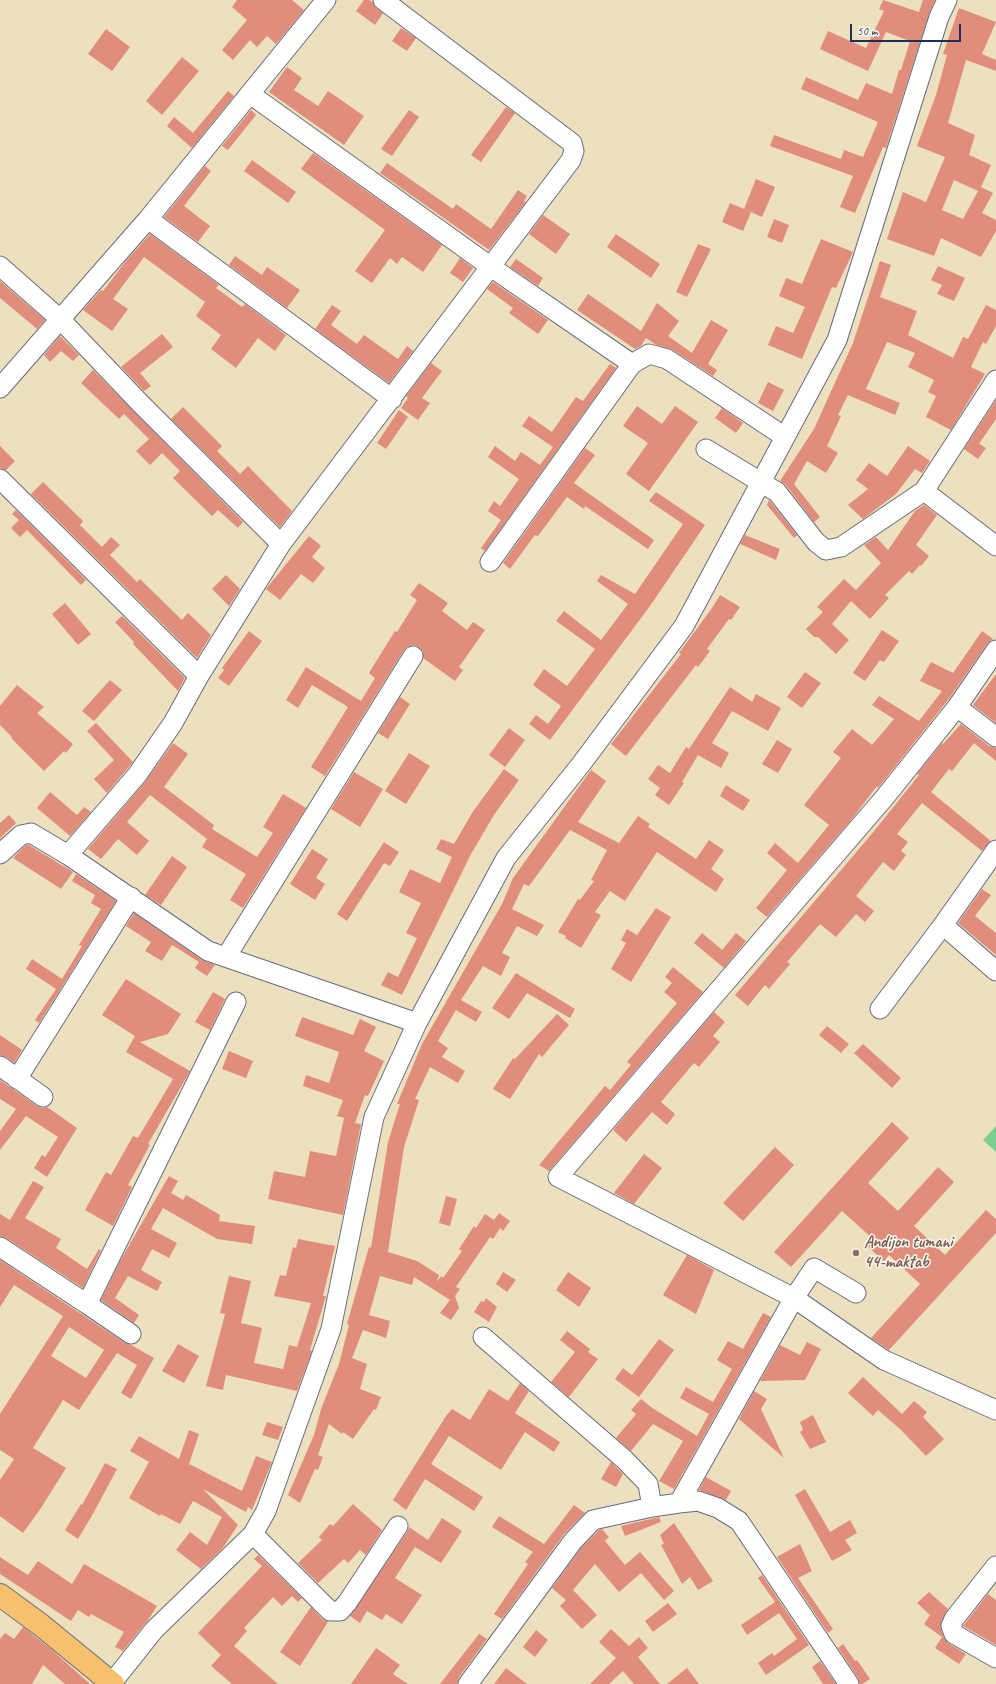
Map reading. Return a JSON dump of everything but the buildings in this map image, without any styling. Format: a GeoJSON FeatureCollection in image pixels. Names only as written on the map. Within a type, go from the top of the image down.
{"type":"FeatureCollection","features":[{"type":"Feature","properties":{"kind":"main road"},"geometry":{"type":"LineString","coordinates":[[0,1595],[41,1625],[112,1684]]}},
{"type":"Feature","properties":{"kind":"street"},"geometry":{"type":"LineString","coordinates":[[0,388],[148,219],[326,0]]}},
{"type":"Feature","properties":{"kind":"street"},"geometry":{"type":"LineString","coordinates":[[68,856],[137,775],[173,723],[199,676],[281,544],[571,160],[574,151],[572,143],[383,0]]}},
{"type":"Feature","properties":{"kind":"street"},"geometry":{"type":"LineString","coordinates":[[112,1684],[154,1630],[252,1534],[266,1511],[331,1329],[374,1117],[417,1023],[506,858],[582,763],[684,626],[837,340],[939,17],[947,0]]}},
{"type":"Feature","properties":{"kind":"street"},"geometry":{"type":"LineString","coordinates":[[250,94],[491,267],[632,364]]}},
{"type":"Feature","properties":{"kind":"street"},"geometry":{"type":"LineString","coordinates":[[148,219],[392,398]]}},
{"type":"Feature","properties":{"kind":"street"},"geometry":{"type":"LineString","coordinates":[[0,266],[60,319],[139,402],[281,544]]}},
{"type":"Feature","properties":{"kind":"street"},"geometry":{"type":"LineString","coordinates":[[490,562],[632,364],[649,354],[667,359],[785,437]]}},
{"type":"Feature","properties":{"kind":"street"},"geometry":{"type":"LineString","coordinates":[[706,449],[760,484],[777,492],[816,542],[826,550],[841,547],[924,490],[996,380]]}},
{"type":"Feature","properties":{"kind":"street"},"geometry":{"type":"LineString","coordinates":[[0,479],[199,676]]}},
{"type":"Feature","properties":{"kind":"street"},"geometry":{"type":"LineString","coordinates":[[924,490],[996,546]]}},
{"type":"Feature","properties":{"kind":"street"},"geometry":{"type":"LineString","coordinates":[[996,650],[957,707],[885,797],[558,1177],[794,1298],[884,1360],[996,1410]]}},
{"type":"Feature","properties":{"kind":"street"},"geometry":{"type":"LineString","coordinates":[[226,957],[413,656]]}},
{"type":"Feature","properties":{"kind":"street"},"geometry":{"type":"LineString","coordinates":[[957,707],[996,737]]}},
{"type":"Feature","properties":{"kind":"street"},"geometry":{"type":"LineString","coordinates":[[0,854],[20,836],[31,833],[131,898],[208,951],[417,1023]]}},
{"type":"Feature","properties":{"kind":"street"},"geometry":{"type":"LineString","coordinates":[[880,1009],[943,925],[996,850]]}},
{"type":"Feature","properties":{"kind":"street"},"geometry":{"type":"LineString","coordinates":[[17,1079],[131,898]]}},
{"type":"Feature","properties":{"kind":"street"},"geometry":{"type":"LineString","coordinates":[[943,925],[996,971]]}},
{"type":"Feature","properties":{"kind":"street"},"geometry":{"type":"LineString","coordinates":[[87,1304],[236,1002]]}},
{"type":"Feature","properties":{"kind":"street"},"geometry":{"type":"LineString","coordinates":[[0,1066],[43,1097]]}},
{"type":"Feature","properties":{"kind":"street"},"geometry":{"type":"LineString","coordinates":[[0,1247],[131,1334]]}},
{"type":"Feature","properties":{"kind":"street"},"geometry":{"type":"LineString","coordinates":[[679,1503],[794,1298],[814,1268],[856,1293]]}},
{"type":"Feature","properties":{"kind":"street"},"geometry":{"type":"LineString","coordinates":[[483,1337],[625,1460],[644,1479],[648,1484],[652,1507]]}},
{"type":"Feature","properties":{"kind":"street"},"geometry":{"type":"LineString","coordinates":[[468,1684],[573,1541],[593,1520],[652,1507],[698,1502],[718,1508],[739,1521],[848,1684]]}},
{"type":"Feature","properties":{"kind":"street"},"geometry":{"type":"LineString","coordinates":[[252,1534],[330,1611],[340,1611],[348,1603],[398,1526]]}},
{"type":"Feature","properties":{"kind":"street"},"geometry":{"type":"LineString","coordinates":[[996,1566],[954,1619],[951,1626],[954,1634],[996,1658]]}},
{"type":"Feature","properties":{"kind":"green space"},"geometry":{"type":"Polygon","coordinates":[[[996,1126],[996,1152],[983,1140],[996,1126]]]}},
{"type":"Feature","properties":{"kind":"place","name":"Andijon tumani 44-maktab"},"geometry":{"type":"Point","coordinates":[856,1253]}}]}
